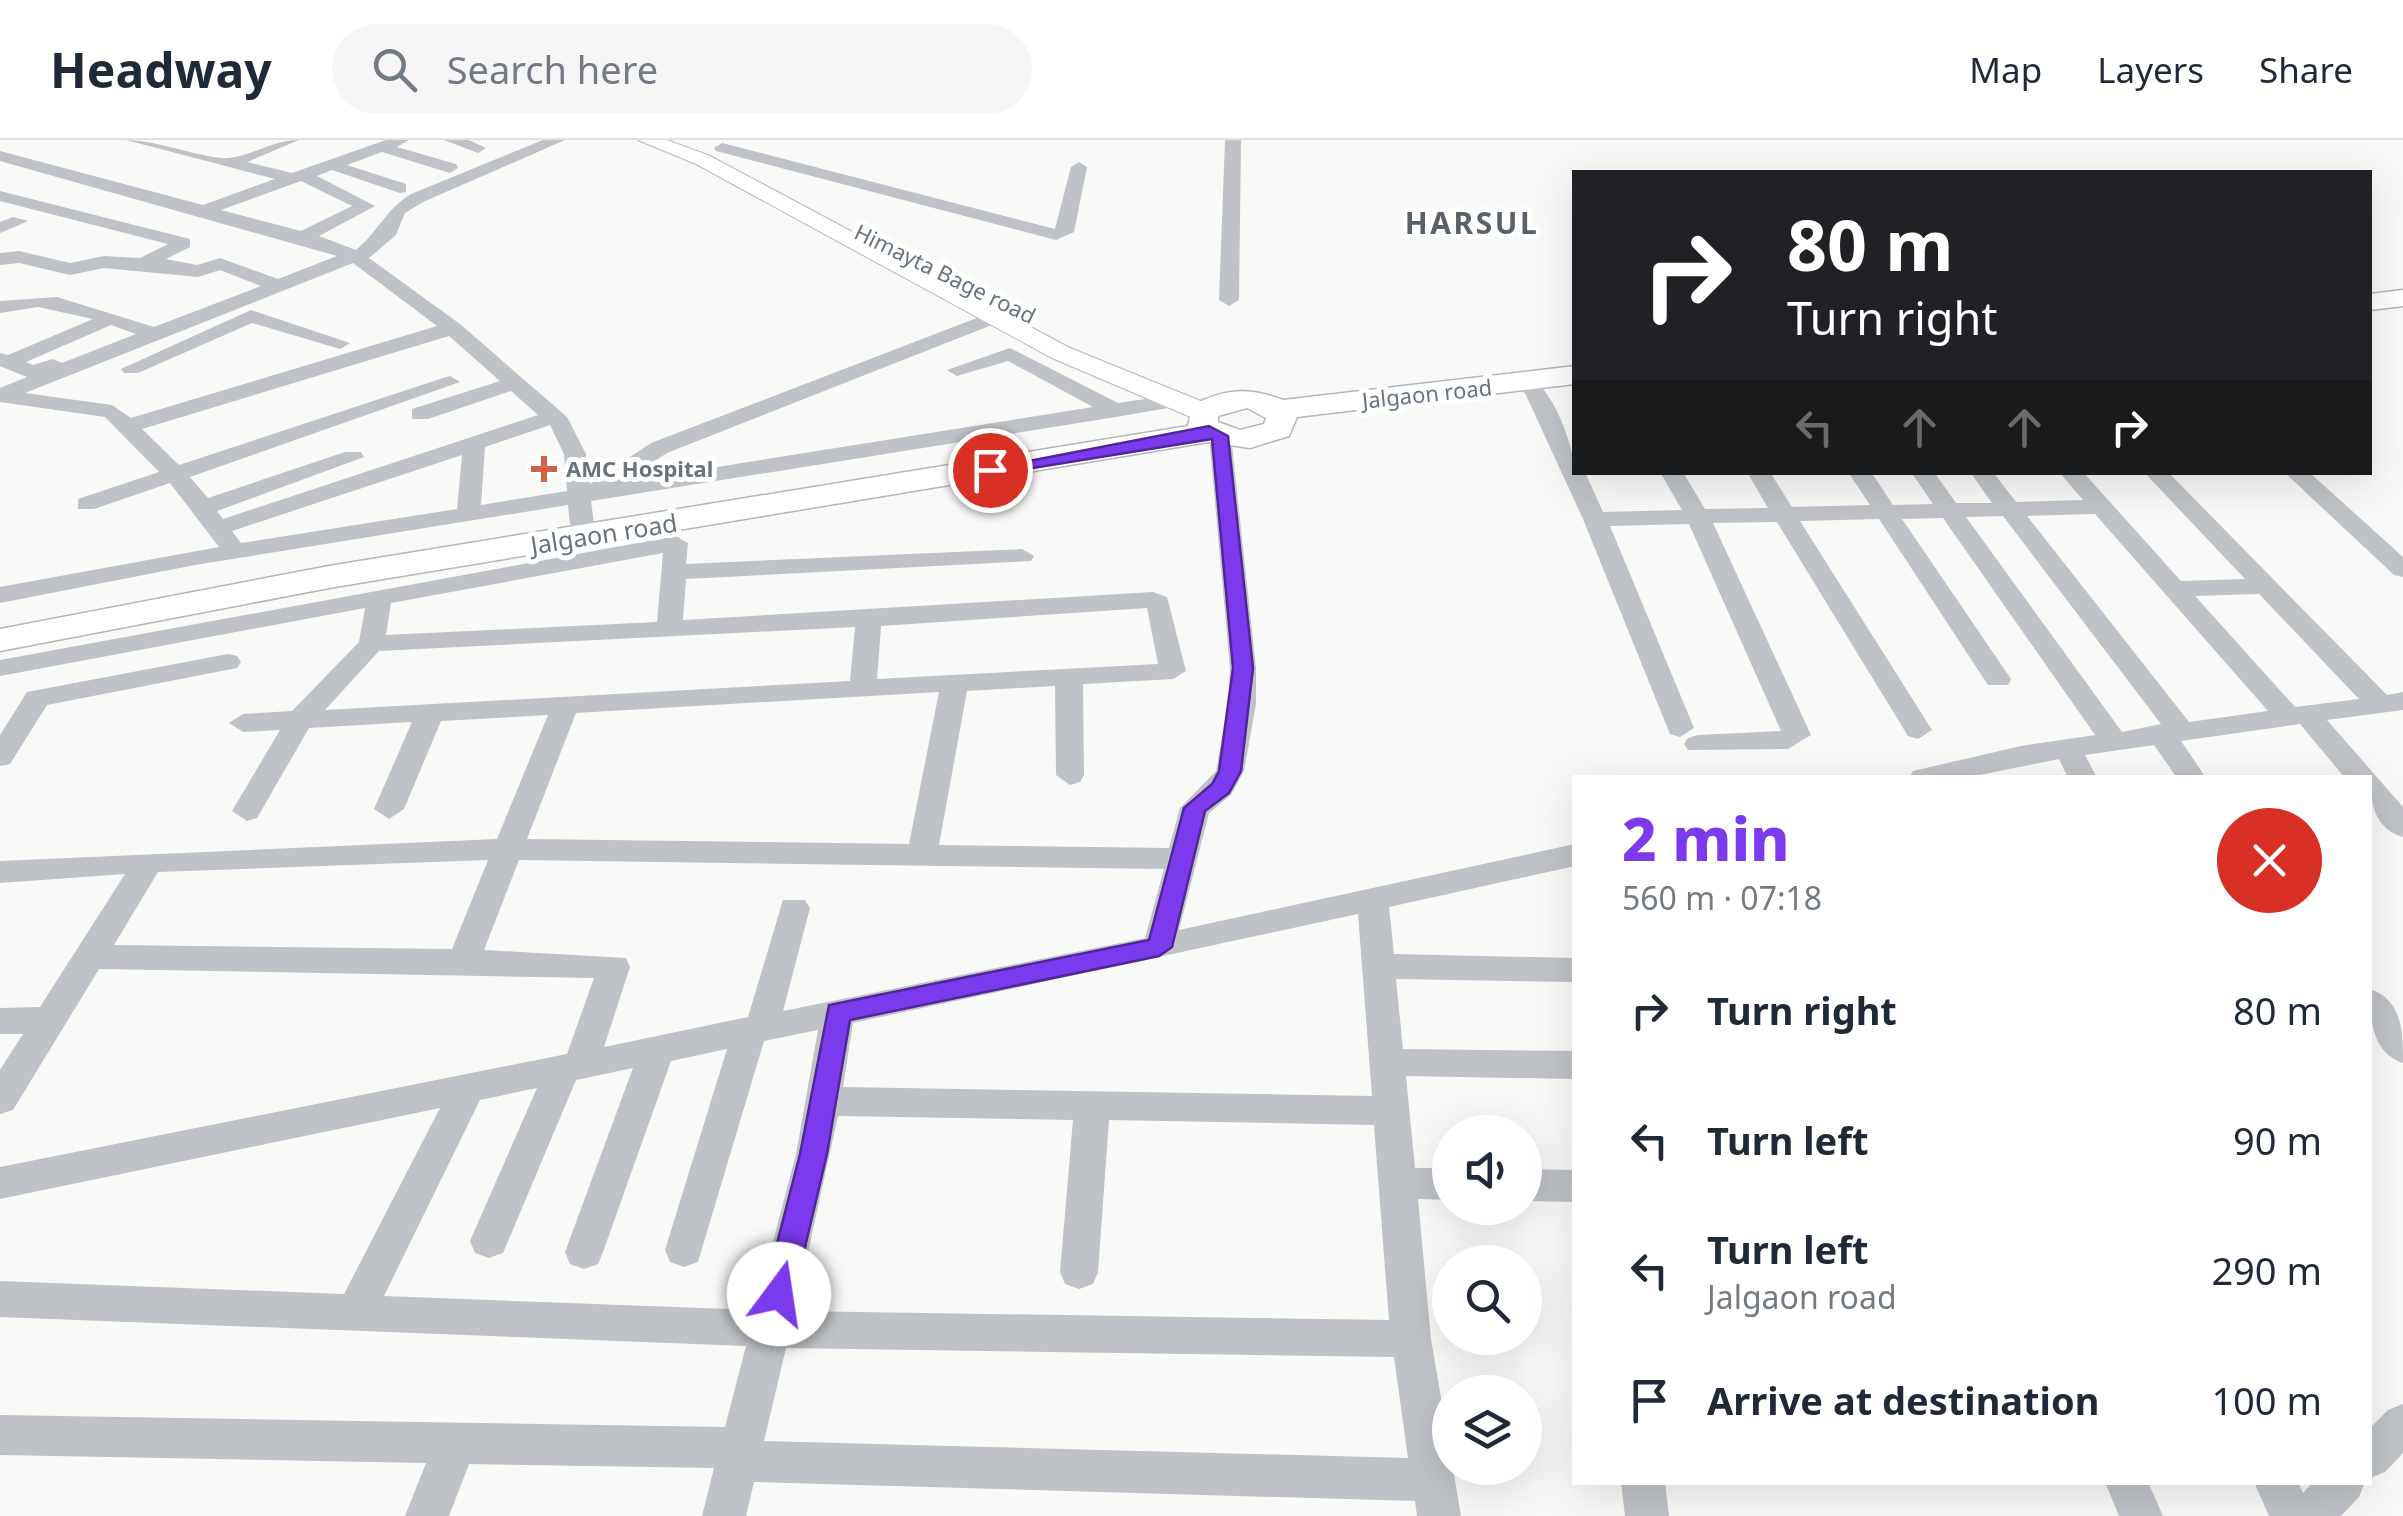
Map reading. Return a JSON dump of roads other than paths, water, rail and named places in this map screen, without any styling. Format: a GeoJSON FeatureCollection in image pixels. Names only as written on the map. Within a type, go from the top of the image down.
{"type":"FeatureCollection","features":[{"type":"Feature","properties":{"kind":"highway","name":"Jalgaon road"},"geometry":{"type":"LineString","coordinates":[[1531,388],[1572,376]]}},
{"type":"Feature","properties":{"kind":"highway","name":"Jalgaon road"},"geometry":{"type":"LineString","coordinates":[[0,640],[292,584],[677,533],[1205,417],[1246,399],[1280,417],[1572,385]]}},
{"type":"Feature","properties":{"kind":"highway","name":"Jalgaon road"},"geometry":{"type":"LineString","coordinates":[[0,625],[582,511],[960,450],[1205,417]]}},
{"type":"Feature","properties":{"kind":"main road"},"geometry":{"type":"LineString","coordinates":[[648,140],[718,150],[995,317],[1061,353],[1205,417]]}},
{"type":"Feature","properties":{"kind":"main road","name":"Himayta Bage road"},"geometry":{"type":"LineString","coordinates":[[674,140],[718,150],[1205,417]]}},
{"type":"Feature","properties":{"kind":"street"},"geometry":{"type":"LineString","coordinates":[[135,140],[299,177],[349,194],[366,207],[302,237]]}},
{"type":"Feature","properties":{"kind":"street"},"geometry":{"type":"LineString","coordinates":[[230,164],[291,140]]}},
{"type":"Feature","properties":{"kind":"street"},"geometry":{"type":"LineString","coordinates":[[202,211],[401,140]]}},
{"type":"Feature","properties":{"kind":"street"},"geometry":{"type":"LineString","coordinates":[[452,140],[478,148]]}},
{"type":"Feature","properties":{"kind":"street"},"geometry":{"type":"LineString","coordinates":[[4,360],[41,370],[356,257],[390,230],[397,210],[416,198],[557,140]]}},
{"type":"Feature","properties":{"kind":"street"},"geometry":{"type":"LineString","coordinates":[[1229,300],[1233,140]]}},
{"type":"Feature","properties":{"kind":"street"},"geometry":{"type":"LineString","coordinates":[[380,147],[450,168]]}},
{"type":"Feature","properties":{"kind":"street"},"geometry":{"type":"LineString","coordinates":[[718,150],[1056,235],[1065,232],[1079,167]]}},
{"type":"Feature","properties":{"kind":"street"},"geometry":{"type":"LineString","coordinates":[[0,156],[275,229],[356,257],[444,321],[554,417],[575,454],[582,511]]}},
{"type":"Feature","properties":{"kind":"street"},"geometry":{"type":"LineString","coordinates":[[332,165],[400,188]]}},
{"type":"Feature","properties":{"kind":"street"},"geometry":{"type":"LineString","coordinates":[[275,229],[349,194]]}},
{"type":"Feature","properties":{"kind":"street"},"geometry":{"type":"LineString","coordinates":[[0,196],[184,244],[146,263],[90,243]]}},
{"type":"Feature","properties":{"kind":"street"},"geometry":{"type":"LineString","coordinates":[[0,215],[28,224],[0,228]]}},
{"type":"Feature","properties":{"kind":"street"},"geometry":{"type":"LineString","coordinates":[[0,238],[30,248],[2,259]]}},
{"type":"Feature","properties":{"kind":"street"},"geometry":{"type":"LineString","coordinates":[[2,259],[19,257],[70,268],[104,262],[146,263],[196,271],[220,264],[274,284]]}},
{"type":"Feature","properties":{"kind":"street"},"geometry":{"type":"LineString","coordinates":[[0,307],[10,297],[46,298],[144,331]]}},
{"type":"Feature","properties":{"kind":"street"},"geometry":{"type":"LineString","coordinates":[[0,328],[62,303]]}},
{"type":"Feature","properties":{"kind":"street"},"geometry":{"type":"LineString","coordinates":[[131,368],[251,316],[340,343]]}},
{"type":"Feature","properties":{"kind":"street"},"geometry":{"type":"LineString","coordinates":[[0,595],[236,552],[468,516],[582,511],[659,448],[995,317]]}},
{"type":"Feature","properties":{"kind":"street"},"geometry":{"type":"LineString","coordinates":[[4,360],[109,319]]}},
{"type":"Feature","properties":{"kind":"street"},"geometry":{"type":"LineString","coordinates":[[119,418],[340,343],[444,321]]}},
{"type":"Feature","properties":{"kind":"street"},"geometry":{"type":"LineString","coordinates":[[0,395],[119,418],[444,321]]}},
{"type":"Feature","properties":{"kind":"street"},"geometry":{"type":"LineString","coordinates":[[0,395],[144,331]]}},
{"type":"Feature","properties":{"kind":"street"},"geometry":{"type":"LineString","coordinates":[[957,370],[1010,354],[1116,412]]}},
{"type":"Feature","properties":{"kind":"street"},"geometry":{"type":"LineString","coordinates":[[189,491],[450,382]]}},
{"type":"Feature","properties":{"kind":"street"},"geometry":{"type":"LineString","coordinates":[[189,491],[512,384]]}},
{"type":"Feature","properties":{"kind":"street"},"geometry":{"type":"LineString","coordinates":[[1531,388],[1572,473]]}},
{"type":"Feature","properties":{"kind":"street"},"geometry":{"type":"LineString","coordinates":[[960,450],[1116,412],[1205,417],[1243,668],[1242,704],[1226,781],[1195,808],[1159,947]]}},
{"type":"Feature","properties":{"kind":"street"},"geometry":{"type":"LineString","coordinates":[[216,529],[554,417]]}},
{"type":"Feature","properties":{"kind":"street"},"geometry":{"type":"LineString","coordinates":[[119,418],[189,491],[236,552]]}},
{"type":"Feature","properties":{"kind":"street"},"geometry":{"type":"LineString","coordinates":[[468,516],[474,443]]}},
{"type":"Feature","properties":{"kind":"street"},"geometry":{"type":"LineString","coordinates":[[86,504],[189,491],[354,457]]}},
{"type":"Feature","properties":{"kind":"street"},"geometry":{"type":"LineString","coordinates":[[1573,475],[1689,736],[1788,740],[1796,735],[1698,517],[1673,475]]}},
{"type":"Feature","properties":{"kind":"street"},"geometry":{"type":"LineString","coordinates":[[1760,475],[1918,730]]}},
{"type":"Feature","properties":{"kind":"street"},"geometry":{"type":"LineString","coordinates":[[1861,475],[1998,679]]}},
{"type":"Feature","properties":{"kind":"street"},"geometry":{"type":"LineString","coordinates":[[1924,475],[2114,740]]}},
{"type":"Feature","properties":{"kind":"street"},"geometry":{"type":"LineString","coordinates":[[1983,475],[2170,732],[2191,775]]}},
{"type":"Feature","properties":{"kind":"street"},"geometry":{"type":"LineString","coordinates":[[2073,475],[2174,588],[2358,775]]}},
{"type":"Feature","properties":{"kind":"street"},"geometry":{"type":"LineString","coordinates":[[2157,475],[2265,586],[2391,702]]}},
{"type":"Feature","properties":{"kind":"street"},"geometry":{"type":"LineString","coordinates":[[2298,475],[2403,570]]}},
{"type":"Feature","properties":{"kind":"street"},"geometry":{"type":"LineString","coordinates":[[1594,519],[2102,506]]}},
{"type":"Feature","properties":{"kind":"street"},"geometry":{"type":"LineString","coordinates":[[0,668],[378,597],[677,533],[670,628]]}},
{"type":"Feature","properties":{"kind":"street"},"geometry":{"type":"LineString","coordinates":[[674,572],[1022,556]]}},
{"type":"Feature","properties":{"kind":"street"},"geometry":{"type":"LineString","coordinates":[[2174,588],[2265,586]]}},
{"type":"Feature","properties":{"kind":"street"},"geometry":{"type":"LineString","coordinates":[[248,811],[300,720],[372,644],[378,597]]}},
{"type":"Feature","properties":{"kind":"street"},"geometry":{"type":"LineString","coordinates":[[243,723],[1172,674],[1157,600],[372,644]]}},
{"type":"Feature","properties":{"kind":"street"},"geometry":{"type":"LineString","coordinates":[[863,691],[869,619]]}},
{"type":"Feature","properties":{"kind":"street"},"geometry":{"type":"LineString","coordinates":[[0,757],[37,698],[228,662]]}},
{"type":"Feature","properties":{"kind":"street"},"geometry":{"type":"LineString","coordinates":[[1069,680],[1070,774]]}},
{"type":"Feature","properties":{"kind":"street"},"geometry":{"type":"LineString","coordinates":[[922,856],[954,686]]}},
{"type":"Feature","properties":{"kind":"street"},"geometry":{"type":"LineString","coordinates":[[1937,775],[2114,740],[2391,702]]}},
{"type":"Feature","properties":{"kind":"street"},"geometry":{"type":"LineString","coordinates":[[463,960],[512,849],[565,706]]}},
{"type":"Feature","properties":{"kind":"street"},"geometry":{"type":"LineString","coordinates":[[389,808],[430,713]]}},
{"type":"Feature","properties":{"kind":"street"},"geometry":{"type":"LineString","coordinates":[[2066,748],[2081,775]]}},
{"type":"Feature","properties":{"kind":"street"},"geometry":{"type":"LineString","coordinates":[[2372,790],[2403,827]]}},
{"type":"Feature","properties":{"kind":"street"},"geometry":{"type":"LineString","coordinates":[[5,879],[149,862],[512,849],[1181,859]]}},
{"type":"Feature","properties":{"kind":"street"},"geometry":{"type":"LineString","coordinates":[[0,1183],[1159,947],[1572,856]]}},
{"type":"Feature","properties":{"kind":"street"},"geometry":{"type":"LineString","coordinates":[[0,1100],[149,862]]}},
{"type":"Feature","properties":{"kind":"street"},"geometry":{"type":"LineString","coordinates":[[0,1435],[456,1442],[742,1454],[1436,1498],[1411,1338],[1373,902]]}},
{"type":"Feature","properties":{"kind":"street"},"geometry":{"type":"LineString","coordinates":[[684,1250],[794,908]]}},
{"type":"Feature","properties":{"kind":"street"},"geometry":{"type":"LineString","coordinates":[[89,957],[463,960],[614,968],[490,1241]]}},
{"type":"Feature","properties":{"kind":"street"},"geometry":{"type":"LineString","coordinates":[[1378,966],[1572,970]]}},
{"type":"Feature","properties":{"kind":"street"},"geometry":{"type":"LineString","coordinates":[[2372,1005],[2403,1049]]}},
{"type":"Feature","properties":{"kind":"street"},"geometry":{"type":"LineString","coordinates":[[724,1516],[742,1454],[823,1101],[838,1012]]}},
{"type":"Feature","properties":{"kind":"street"},"geometry":{"type":"LineString","coordinates":[[0,1021],[50,1020]]}},
{"type":"Feature","properties":{"kind":"street"},"geometry":{"type":"LineString","coordinates":[[584,1252],[658,1048]]}},
{"type":"Feature","properties":{"kind":"street"},"geometry":{"type":"LineString","coordinates":[[1387,1062],[1572,1065]]}},
{"type":"Feature","properties":{"kind":"street"},"geometry":{"type":"LineString","coordinates":[[356,1312],[469,1086]]}},
{"type":"Feature","properties":{"kind":"street"},"geometry":{"type":"LineString","coordinates":[[823,1101],[1391,1111]]}},
{"type":"Feature","properties":{"kind":"street"},"geometry":{"type":"LineString","coordinates":[[1079,1272],[1092,1106]]}},
{"type":"Feature","properties":{"kind":"street"},"geometry":{"type":"LineString","coordinates":[[1398,1183],[1432,1184]]}},
{"type":"Feature","properties":{"kind":"street"},"geometry":{"type":"LineString","coordinates":[[1542,1185],[1572,1186]]}},
{"type":"Feature","properties":{"kind":"street"},"geometry":{"type":"LineString","coordinates":[[0,1299],[770,1328],[1411,1338]]}},
{"type":"Feature","properties":{"kind":"street"},"geometry":{"type":"LineString","coordinates":[[2372,1455],[2403,1424]]}},
{"type":"Feature","properties":{"kind":"street"},"geometry":{"type":"LineString","coordinates":[[427,1516],[456,1442]]}},
{"type":"Feature","properties":{"kind":"street"},"geometry":{"type":"LineString","coordinates":[[1643,1485],[1646,1516]]}},
{"type":"Feature","properties":{"kind":"street"},"geometry":{"type":"LineString","coordinates":[[2127,1485],[2141,1516]]}},
{"type":"Feature","properties":{"kind":"street"},"geometry":{"type":"LineString","coordinates":[[2276,1485],[2292,1516]]}},
{"type":"Feature","properties":{"kind":"street"},"geometry":{"type":"LineString","coordinates":[[2311,1516],[2341,1485]]}},
{"type":"Feature","properties":{"kind":"place","name":"AMC Hospital"},"geometry":{"type":"Point","coordinates":[544,469]}},
{"type":"Feature","properties":{"kind":"district","name":"HARSUL"},"geometry":{"type":"Point","coordinates":[1472,224]}}]}
